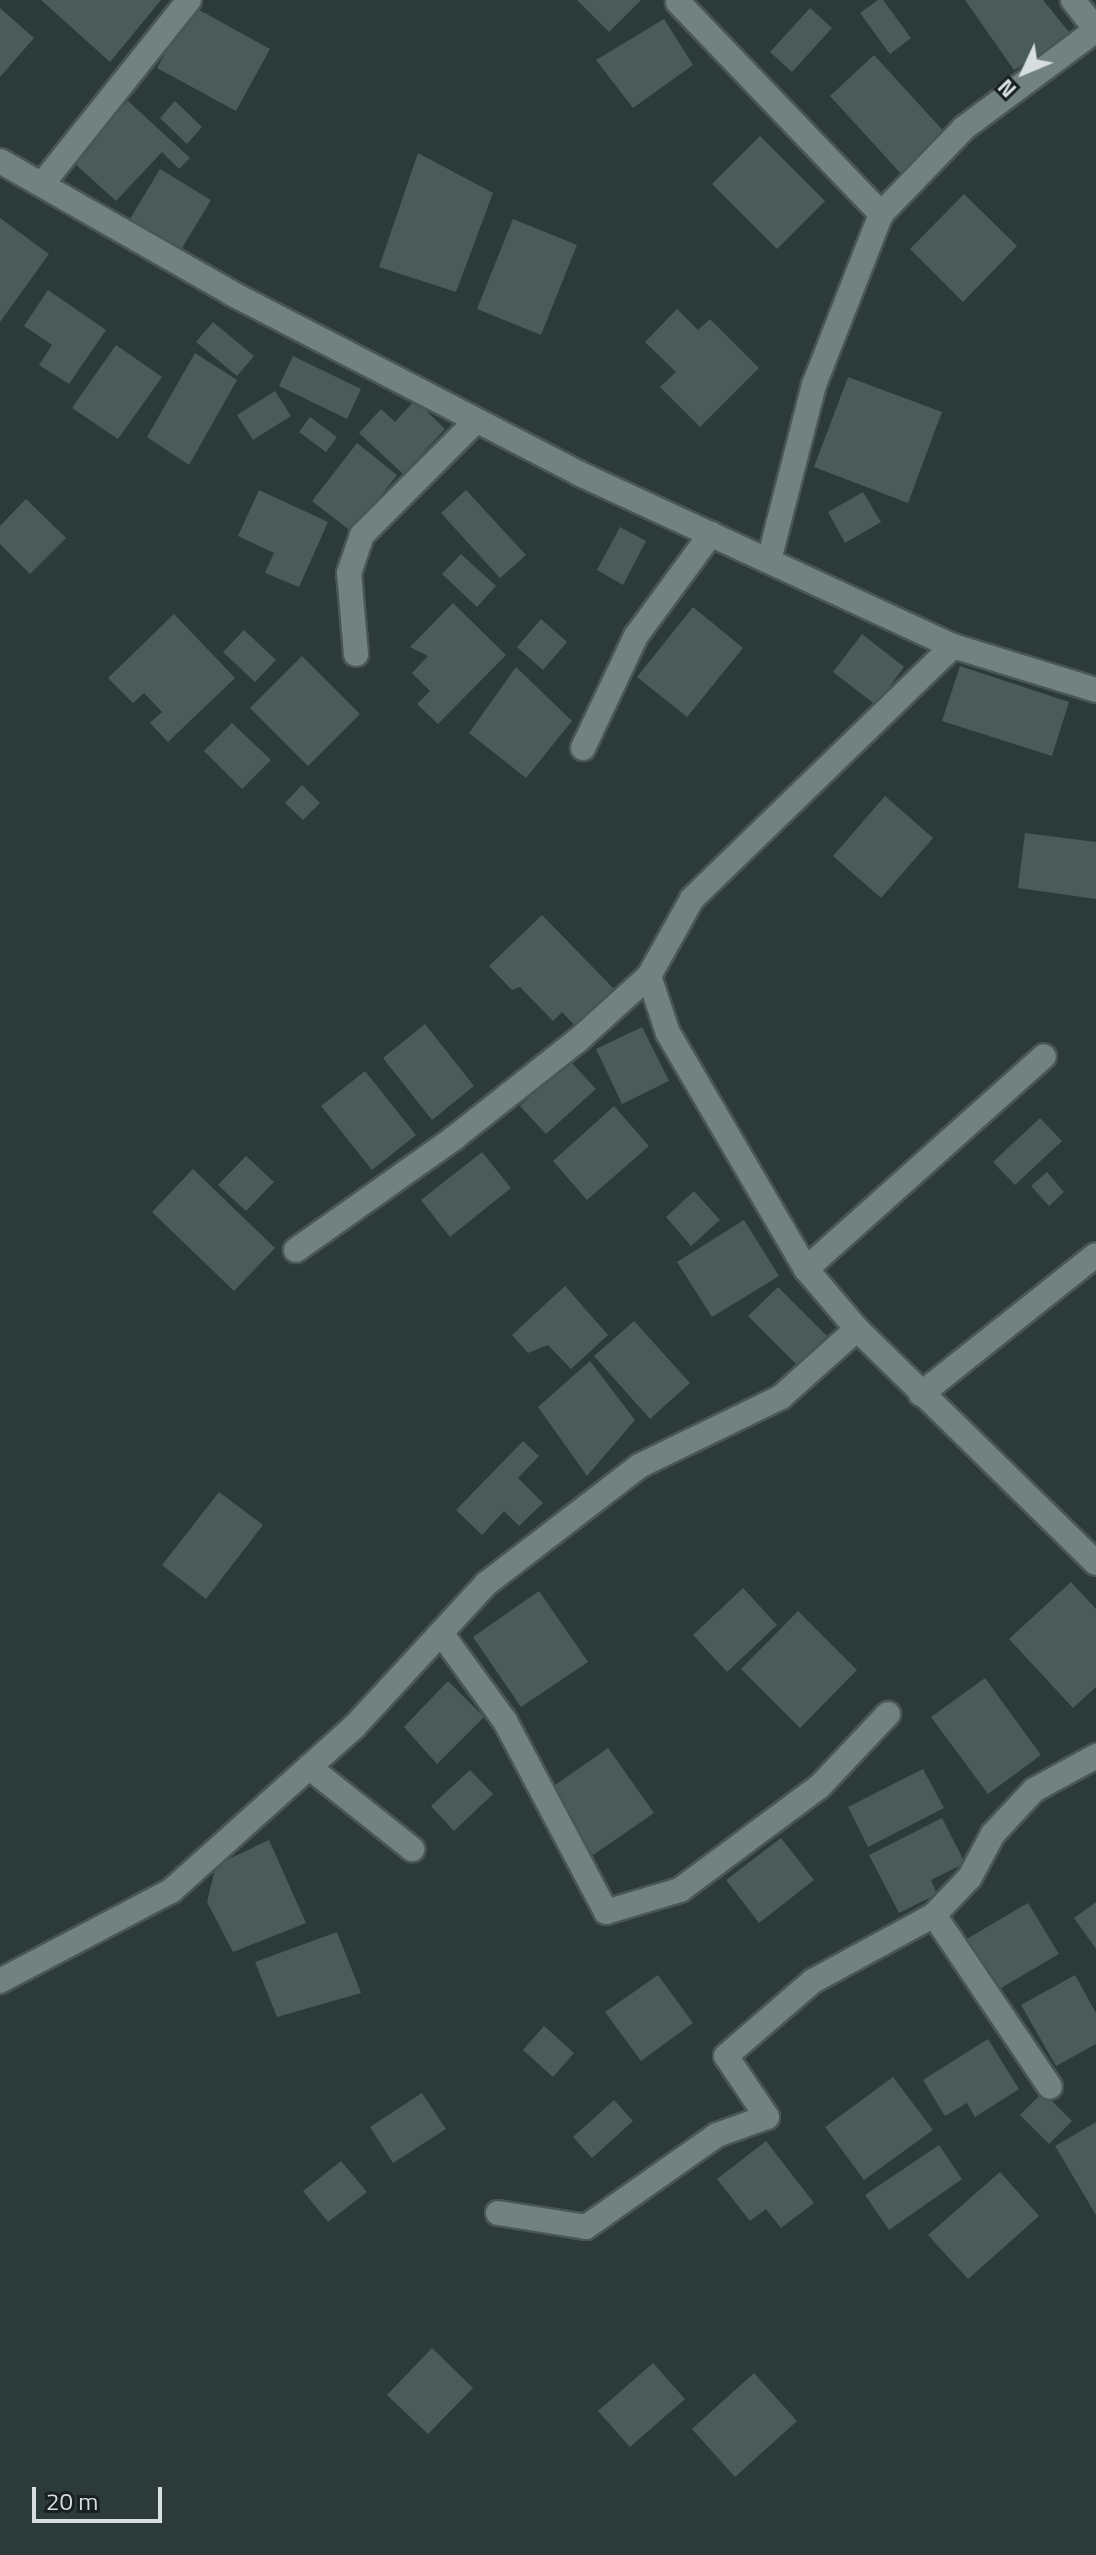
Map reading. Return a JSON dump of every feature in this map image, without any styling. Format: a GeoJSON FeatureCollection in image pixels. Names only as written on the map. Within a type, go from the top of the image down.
{"type":"FeatureCollection","features":[{"type":"Feature","properties":{"kind":"street"},"geometry":{"type":"LineString","coordinates":[[43,183],[189,0]]}},
{"type":"Feature","properties":{"kind":"street"},"geometry":{"type":"LineString","coordinates":[[769,560],[814,385],[881,214],[964,128],[1096,29],[1073,0]]}},
{"type":"Feature","properties":{"kind":"street"},"geometry":{"type":"LineString","coordinates":[[678,2],[881,214]]}},
{"type":"Feature","properties":{"kind":"street"},"geometry":{"type":"LineString","coordinates":[[0,161],[231,293],[475,422],[953,646],[1096,690]]}},
{"type":"Feature","properties":{"kind":"street"},"geometry":{"type":"LineString","coordinates":[[356,654],[349,573],[362,535],[475,422]]}},
{"type":"Feature","properties":{"kind":"street"},"geometry":{"type":"LineString","coordinates":[[583,748],[636,636],[711,534]]}},
{"type":"Feature","properties":{"kind":"street"},"geometry":{"type":"LineString","coordinates":[[296,1250],[466,1128],[577,1041],[649,976],[692,899],[953,646]]}},
{"type":"Feature","properties":{"kind":"street"},"geometry":{"type":"LineString","coordinates":[[649,976],[668,1033],[806,1269],[857,1329],[921,1394],[1096,1563]]}},
{"type":"Feature","properties":{"kind":"street"},"geometry":{"type":"LineString","coordinates":[[806,1269],[1044,1056]]}},
{"type":"Feature","properties":{"kind":"street"},"geometry":{"type":"LineString","coordinates":[[921,1394],[1096,1255]]}},
{"type":"Feature","properties":{"kind":"street"},"geometry":{"type":"LineString","coordinates":[[0,1981],[171,1891],[309,1767],[486,1584],[639,1466],[781,1397],[857,1329]]}},
{"type":"Feature","properties":{"kind":"street"},"geometry":{"type":"LineString","coordinates":[[441,1633],[505,1721],[606,1912],[680,1890],[820,1786],[888,1714]]}},
{"type":"Feature","properties":{"kind":"street"},"geometry":{"type":"LineString","coordinates":[[498,2213],[586,2227],[717,2135],[767,2117],[726,2056],[813,1981],[934,1915],[970,1877],[993,1834],[1034,1790],[1096,1756]]}},
{"type":"Feature","properties":{"kind":"street"},"geometry":{"type":"LineString","coordinates":[[309,1767],[412,1849]]}},
{"type":"Feature","properties":{"kind":"street"},"geometry":{"type":"LineString","coordinates":[[934,1915],[1050,2087]]}},
{"type":"Feature","properties":{"kind":"building"},"geometry":{"type":"Polygon","coordinates":[[[41,0],[161,0],[110,62],[41,0]]]}},
{"type":"Feature","properties":{"kind":"building"},"geometry":{"type":"Polygon","coordinates":[[[577,0],[641,0],[609,32],[577,0]]]}},
{"type":"Feature","properties":{"kind":"building"},"geometry":{"type":"Polygon","coordinates":[[[878,0],[883,0],[911,38],[890,54],[860,13],[878,0]]]}},
{"type":"Feature","properties":{"kind":"building"},"geometry":{"type":"Polygon","coordinates":[[[965,0],[1043,0],[1073,37],[1014,70],[965,0]]]}},
{"type":"Feature","properties":{"kind":"building"},"geometry":{"type":"Polygon","coordinates":[[[192,6],[270,49],[236,111],[157,68],[192,6]]]}},
{"type":"Feature","properties":{"kind":"building"},"geometry":{"type":"Polygon","coordinates":[[[0,8],[34,38],[0,77],[0,8]]]}},
{"type":"Feature","properties":{"kind":"building"},"geometry":{"type":"Polygon","coordinates":[[[810,8],[832,28],[792,72],[770,52],[810,8]]]}},
{"type":"Feature","properties":{"kind":"building"},"geometry":{"type":"Polygon","coordinates":[[[664,19],[693,65],[633,108],[596,60],[664,19]]]}},
{"type":"Feature","properties":{"kind":"building"},"geometry":{"type":"Polygon","coordinates":[[[874,55],[948,136],[904,177],[830,96],[874,55]]]}},
{"type":"Feature","properties":{"kind":"building"},"geometry":{"type":"Polygon","coordinates":[[[128,101],[190,158],[179,169],[162,152],[116,201],[72,161],[128,101]]]}},
{"type":"Feature","properties":{"kind":"building"},"geometry":{"type":"Polygon","coordinates":[[[175,101],[202,127],[187,144],[160,118],[175,101]]]}},
{"type":"Feature","properties":{"kind":"building"},"geometry":{"type":"Polygon","coordinates":[[[760,136],[825,201],[777,249],[712,184],[760,136]]]}},
{"type":"Feature","properties":{"kind":"building"},"geometry":{"type":"Polygon","coordinates":[[[418,153],[493,193],[456,292],[379,267],[418,153]]]}},
{"type":"Feature","properties":{"kind":"building"},"geometry":{"type":"Polygon","coordinates":[[[160,169],[211,200],[181,250],[130,219],[160,169]]]}},
{"type":"Feature","properties":{"kind":"building"},"geometry":{"type":"Polygon","coordinates":[[[964,194],[1017,246],[963,302],[910,249],[964,194]]]}},
{"type":"Feature","properties":{"kind":"building"},"geometry":{"type":"Polygon","coordinates":[[[0,218],[49,254],[0,322],[0,218]]]}},
{"type":"Feature","properties":{"kind":"building"},"geometry":{"type":"Polygon","coordinates":[[[513,219],[577,245],[541,335],[477,309],[513,219]]]}},
{"type":"Feature","properties":{"kind":"building"},"geometry":{"type":"Polygon","coordinates":[[[48,290],[106,330],[69,384],[39,365],[52,345],[24,326],[48,290]]]}},
{"type":"Feature","properties":{"kind":"building"},"geometry":{"type":"Polygon","coordinates":[[[677,309],[698,330],[710,319],[759,368],[700,427],[660,387],[676,372],[645,342],[677,309]]]}},
{"type":"Feature","properties":{"kind":"building"},"geometry":{"type":"Polygon","coordinates":[[[213,322],[254,356],[237,376],[196,342],[213,322]]]}},
{"type":"Feature","properties":{"kind":"building"},"geometry":{"type":"Polygon","coordinates":[[[116,345],[162,377],[118,439],[72,408],[116,345]]]}},
{"type":"Feature","properties":{"kind":"building"},"geometry":{"type":"Polygon","coordinates":[[[195,353],[237,380],[189,465],[147,437],[195,353]]]}},
{"type":"Feature","properties":{"kind":"building"},"geometry":{"type":"Polygon","coordinates":[[[293,356],[361,389],[347,419],[279,386],[293,356]]]}},
{"type":"Feature","properties":{"kind":"building"},"geometry":{"type":"Polygon","coordinates":[[[848,377],[942,412],[908,503],[814,467],[848,377]]]}},
{"type":"Feature","properties":{"kind":"building"},"geometry":{"type":"Polygon","coordinates":[[[275,391],[291,416],[253,440],[237,415],[275,391]]]}},
{"type":"Feature","properties":{"kind":"building"},"geometry":{"type":"Polygon","coordinates":[[[415,400],[445,429],[403,474],[359,433],[381,409],[395,422],[415,400]]]}},
{"type":"Feature","properties":{"kind":"building"},"geometry":{"type":"Polygon","coordinates":[[[310,417],[337,437],[326,452],[299,432],[310,417]]]}},
{"type":"Feature","properties":{"kind":"building"},"geometry":{"type":"Polygon","coordinates":[[[357,443],[397,475],[352,532],[312,501],[357,443]]]}},
{"type":"Feature","properties":{"kind":"building"},"geometry":{"type":"Polygon","coordinates":[[[259,490],[328,522],[299,587],[265,573],[274,553],[238,536],[259,490]]]}},
{"type":"Feature","properties":{"kind":"building"},"geometry":{"type":"Polygon","coordinates":[[[466,490],[526,555],[500,578],[441,513],[466,490]]]}},
{"type":"Feature","properties":{"kind":"building"},"geometry":{"type":"Polygon","coordinates":[[[863,492],[881,522],[845,543],[828,512],[863,492]]]}},
{"type":"Feature","properties":{"kind":"building"},"geometry":{"type":"Polygon","coordinates":[[[26,499],[66,538],[30,574],[0,544],[0,526],[26,499]]]}},
{"type":"Feature","properties":{"kind":"building"},"geometry":{"type":"Polygon","coordinates":[[[620,527],[646,541],[623,585],[597,570],[620,527]]]}},
{"type":"Feature","properties":{"kind":"building"},"geometry":{"type":"Polygon","coordinates":[[[461,554],[496,586],[477,607],[442,574],[461,554]]]}},
{"type":"Feature","properties":{"kind":"building"},"geometry":{"type":"Polygon","coordinates":[[[453,603],[506,655],[438,724],[417,704],[430,691],[412,673],[428,656],[410,647],[453,603]]]}},
{"type":"Feature","properties":{"kind":"building"},"geometry":{"type":"Polygon","coordinates":[[[693,607],[743,648],[687,717],[637,677],[693,607]]]}},
{"type":"Feature","properties":{"kind":"building"},"geometry":{"type":"Polygon","coordinates":[[[174,614],[235,678],[168,742],[150,723],[162,712],[144,693],[133,703],[108,678],[174,614]]]}},
{"type":"Feature","properties":{"kind":"building"},"geometry":{"type":"Polygon","coordinates":[[[541,619],[567,642],[543,670],[517,647],[541,619]]]}},
{"type":"Feature","properties":{"kind":"building"},"geometry":{"type":"Polygon","coordinates":[[[244,630],[276,660],[255,682],[223,652],[244,630]]]}},
{"type":"Feature","properties":{"kind":"building"},"geometry":{"type":"Polygon","coordinates":[[[862,634],[904,667],[876,705],[833,672],[862,634]]]}},
{"type":"Feature","properties":{"kind":"building"},"geometry":{"type":"Polygon","coordinates":[[[302,656],[360,714],[308,766],[250,708],[302,656]]]}},
{"type":"Feature","properties":{"kind":"building"},"geometry":{"type":"Polygon","coordinates":[[[960,666],[1069,702],[1052,756],[942,721],[960,666]]]}},
{"type":"Feature","properties":{"kind":"building"},"geometry":{"type":"Polygon","coordinates":[[[516,667],[572,721],[526,778],[469,733],[516,667]]]}},
{"type":"Feature","properties":{"kind":"building"},"geometry":{"type":"Polygon","coordinates":[[[232,723],[271,760],[242,789],[204,751],[232,723]]]}},
{"type":"Feature","properties":{"kind":"building"},"geometry":{"type":"Polygon","coordinates":[[[302,785],[320,803],[303,820],[285,803],[302,785]]]}},
{"type":"Feature","properties":{"kind":"building"},"geometry":{"type":"Polygon","coordinates":[[[885,796],[933,838],[881,898],[833,856],[885,796]]]}},
{"type":"Feature","properties":{"kind":"building"},"geometry":{"type":"Polygon","coordinates":[[[1025,833],[1096,842],[1096,899],[1018,888],[1025,833]]]}},
{"type":"Feature","properties":{"kind":"building"},"geometry":{"type":"Polygon","coordinates":[[[542,915],[617,992],[578,1029],[562,1012],[553,1021],[520,987],[512,990],[489,966],[542,915]]]}},
{"type":"Feature","properties":{"kind":"building"},"geometry":{"type":"Polygon","coordinates":[[[425,1024],[474,1086],[432,1120],[383,1058],[425,1024]]]}},
{"type":"Feature","properties":{"kind":"building"},"geometry":{"type":"Polygon","coordinates":[[[642,1027],[669,1081],[622,1104],[596,1049],[642,1027]]]}},
{"type":"Feature","properties":{"kind":"building"},"geometry":{"type":"Polygon","coordinates":[[[569,1060],[596,1089],[546,1134],[520,1106],[569,1060]]]}},
{"type":"Feature","properties":{"kind":"building"},"geometry":{"type":"Polygon","coordinates":[[[365,1071],[416,1135],[372,1170],[321,1106],[365,1071]]]}},
{"type":"Feature","properties":{"kind":"building"},"geometry":{"type":"Polygon","coordinates":[[[614,1106],[649,1146],[587,1200],[553,1161],[614,1106]]]}},
{"type":"Feature","properties":{"kind":"building"},"geometry":{"type":"Polygon","coordinates":[[[1040,1118],[1062,1141],[1015,1185],[993,1162],[1040,1118]]]}},
{"type":"Feature","properties":{"kind":"building"},"geometry":{"type":"Polygon","coordinates":[[[482,1152],[511,1188],[450,1237],[421,1200],[482,1152]]]}},
{"type":"Feature","properties":{"kind":"building"},"geometry":{"type":"Polygon","coordinates":[[[246,1156],[274,1182],[246,1211],[218,1185],[246,1156]]]}},
{"type":"Feature","properties":{"kind":"building"},"geometry":{"type":"Polygon","coordinates":[[[193,1169],[275,1248],[234,1291],[152,1212],[193,1169]]]}},
{"type":"Feature","properties":{"kind":"building"},"geometry":{"type":"Polygon","coordinates":[[[1047,1172],[1064,1192],[1049,1206],[1031,1186],[1047,1172]]]}},
{"type":"Feature","properties":{"kind":"building"},"geometry":{"type":"Polygon","coordinates":[[[694,1191],[720,1220],[691,1246],[666,1217],[694,1191]]]}},
{"type":"Feature","properties":{"kind":"building"},"geometry":{"type":"Polygon","coordinates":[[[744,1220],[779,1276],[712,1317],[677,1262],[744,1220]]]}},
{"type":"Feature","properties":{"kind":"building"},"geometry":{"type":"Polygon","coordinates":[[[565,1286],[608,1335],[571,1369],[548,1345],[528,1353],[512,1335],[565,1286]]]}},
{"type":"Feature","properties":{"kind":"building"},"geometry":{"type":"Polygon","coordinates":[[[778,1287],[827,1336],[797,1365],[748,1316],[778,1287]]]}},
{"type":"Feature","properties":{"kind":"building"},"geometry":{"type":"Polygon","coordinates":[[[634,1321],[690,1383],[650,1419],[594,1356],[634,1321]]]}},
{"type":"Feature","properties":{"kind":"building"},"geometry":{"type":"Polygon","coordinates":[[[590,1361],[635,1420],[587,1476],[538,1407],[590,1361]]]}},
{"type":"Feature","properties":{"kind":"building"},"geometry":{"type":"Polygon","coordinates":[[[523,1441],[539,1456],[518,1478],[543,1503],[519,1526],[504,1511],[482,1535],[456,1510],[523,1441]]]}},
{"type":"Feature","properties":{"kind":"building"},"geometry":{"type":"Polygon","coordinates":[[[219,1492],[263,1525],[206,1599],[162,1565],[219,1492]]]}},
{"type":"Feature","properties":{"kind":"building"},"geometry":{"type":"Polygon","coordinates":[[[1071,1582],[1096,1609],[1096,1687],[1073,1708],[1009,1639],[1071,1582]]]}},
{"type":"Feature","properties":{"kind":"building"},"geometry":{"type":"Polygon","coordinates":[[[743,1588],[777,1625],[727,1672],[693,1635],[743,1588]]]}},
{"type":"Feature","properties":{"kind":"building"},"geometry":{"type":"Polygon","coordinates":[[[539,1591],[588,1662],[521,1707],[473,1637],[539,1591]]]}},
{"type":"Feature","properties":{"kind":"building"},"geometry":{"type":"Polygon","coordinates":[[[798,1611],[857,1670],[800,1728],[741,1669],[798,1611]]]}},
{"type":"Feature","properties":{"kind":"building"},"geometry":{"type":"Polygon","coordinates":[[[985,1678],[1041,1755],[988,1794],[931,1717],[985,1678]]]}},
{"type":"Feature","properties":{"kind":"building"},"geometry":{"type":"Polygon","coordinates":[[[448,1681],[484,1717],[437,1764],[404,1727],[448,1681]]]}},
{"type":"Feature","properties":{"kind":"building"},"geometry":{"type":"Polygon","coordinates":[[[608,1748],[654,1813],[593,1855],[548,1790],[608,1748]]]}},
{"type":"Feature","properties":{"kind":"building"},"geometry":{"type":"Polygon","coordinates":[[[923,1769],[944,1808],[868,1847],[848,1807],[923,1769]]]}},
{"type":"Feature","properties":{"kind":"building"},"geometry":{"type":"Polygon","coordinates":[[[470,1770],[493,1794],[454,1831],[431,1806],[470,1770]]]}},
{"type":"Feature","properties":{"kind":"building"},"geometry":{"type":"Polygon","coordinates":[[[942,1818],[965,1863],[931,1880],[937,1894],[899,1913],[869,1855],[942,1818]]]}},
{"type":"Feature","properties":{"kind":"building"},"geometry":{"type":"Polygon","coordinates":[[[781,1838],[814,1880],[759,1923],[726,1880],[781,1838]]]}},
{"type":"Feature","properties":{"kind":"building"},"geometry":{"type":"Polygon","coordinates":[[[269,1840],[306,1923],[233,1952],[207,1902],[216,1865],[269,1840]]]}},
{"type":"Feature","properties":{"kind":"building"},"geometry":{"type":"Polygon","coordinates":[[[1096,1902],[1096,1949],[1074,1918],[1096,1902]]]}},
{"type":"Feature","properties":{"kind":"building"},"geometry":{"type":"Polygon","coordinates":[[[1028,1903],[1059,1954],[996,1991],[965,1940],[1028,1903]]]}},
{"type":"Feature","properties":{"kind":"building"},"geometry":{"type":"Polygon","coordinates":[[[337,1932],[361,1993],[277,2017],[255,1962],[337,1932]]]}},
{"type":"Feature","properties":{"kind":"building"},"geometry":{"type":"Polygon","coordinates":[[[658,1975],[693,2023],[641,2061],[605,2012],[658,1975]]]}},
{"type":"Feature","properties":{"kind":"building"},"geometry":{"type":"Polygon","coordinates":[[[1075,1975],[1096,2013],[1096,2044],[1056,2066],[1021,2005],[1075,1975]]]}},
{"type":"Feature","properties":{"kind":"building"},"geometry":{"type":"Polygon","coordinates":[[[544,2026],[574,2053],[553,2077],[523,2050],[544,2026]]]}},
{"type":"Feature","properties":{"kind":"building"},"geometry":{"type":"Polygon","coordinates":[[[988,2039],[1019,2089],[975,2117],[967,2103],[945,2116],[923,2080],[988,2039]]]}},
{"type":"Feature","properties":{"kind":"building"},"geometry":{"type":"Polygon","coordinates":[[[893,2077],[933,2130],[864,2180],[825,2127],[893,2077]]]}},
{"type":"Feature","properties":{"kind":"building"},"geometry":{"type":"Polygon","coordinates":[[[1043,2092],[1072,2121],[1049,2144],[1020,2115],[1043,2092]]]}},
{"type":"Feature","properties":{"kind":"building"},"geometry":{"type":"Polygon","coordinates":[[[422,2093],[446,2129],[393,2163],[370,2127],[422,2093]]]}},
{"type":"Feature","properties":{"kind":"building"},"geometry":{"type":"Polygon","coordinates":[[[614,2100],[633,2121],[592,2158],[573,2137],[614,2100]]]}},
{"type":"Feature","properties":{"kind":"building"},"geometry":{"type":"Polygon","coordinates":[[[1096,2122],[1096,2215],[1055,2146],[1096,2122]]]}},
{"type":"Feature","properties":{"kind":"building"},"geometry":{"type":"Polygon","coordinates":[[[766,2141],[814,2203],[781,2228],[766,2209],[750,2221],[717,2179],[766,2141]]]}},
{"type":"Feature","properties":{"kind":"building"},"geometry":{"type":"Polygon","coordinates":[[[939,2145],[962,2179],[889,2230],[865,2195],[939,2145]]]}},
{"type":"Feature","properties":{"kind":"building"},"geometry":{"type":"Polygon","coordinates":[[[341,2161],[367,2192],[328,2222],[303,2191],[341,2161]]]}},
{"type":"Feature","properties":{"kind":"building"},"geometry":{"type":"Polygon","coordinates":[[[1000,2172],[1039,2216],[968,2279],[928,2235],[1000,2172]]]}},
{"type":"Feature","properties":{"kind":"building"},"geometry":{"type":"Polygon","coordinates":[[[432,2348],[473,2388],[428,2434],[387,2395],[432,2348]]]}},
{"type":"Feature","properties":{"kind":"building"},"geometry":{"type":"Polygon","coordinates":[[[653,2363],[685,2399],[630,2447],[598,2411],[653,2363]]]}},
{"type":"Feature","properties":{"kind":"building"},"geometry":{"type":"Polygon","coordinates":[[[754,2373],[797,2421],[735,2477],[692,2429],[754,2373]]]}}]}
